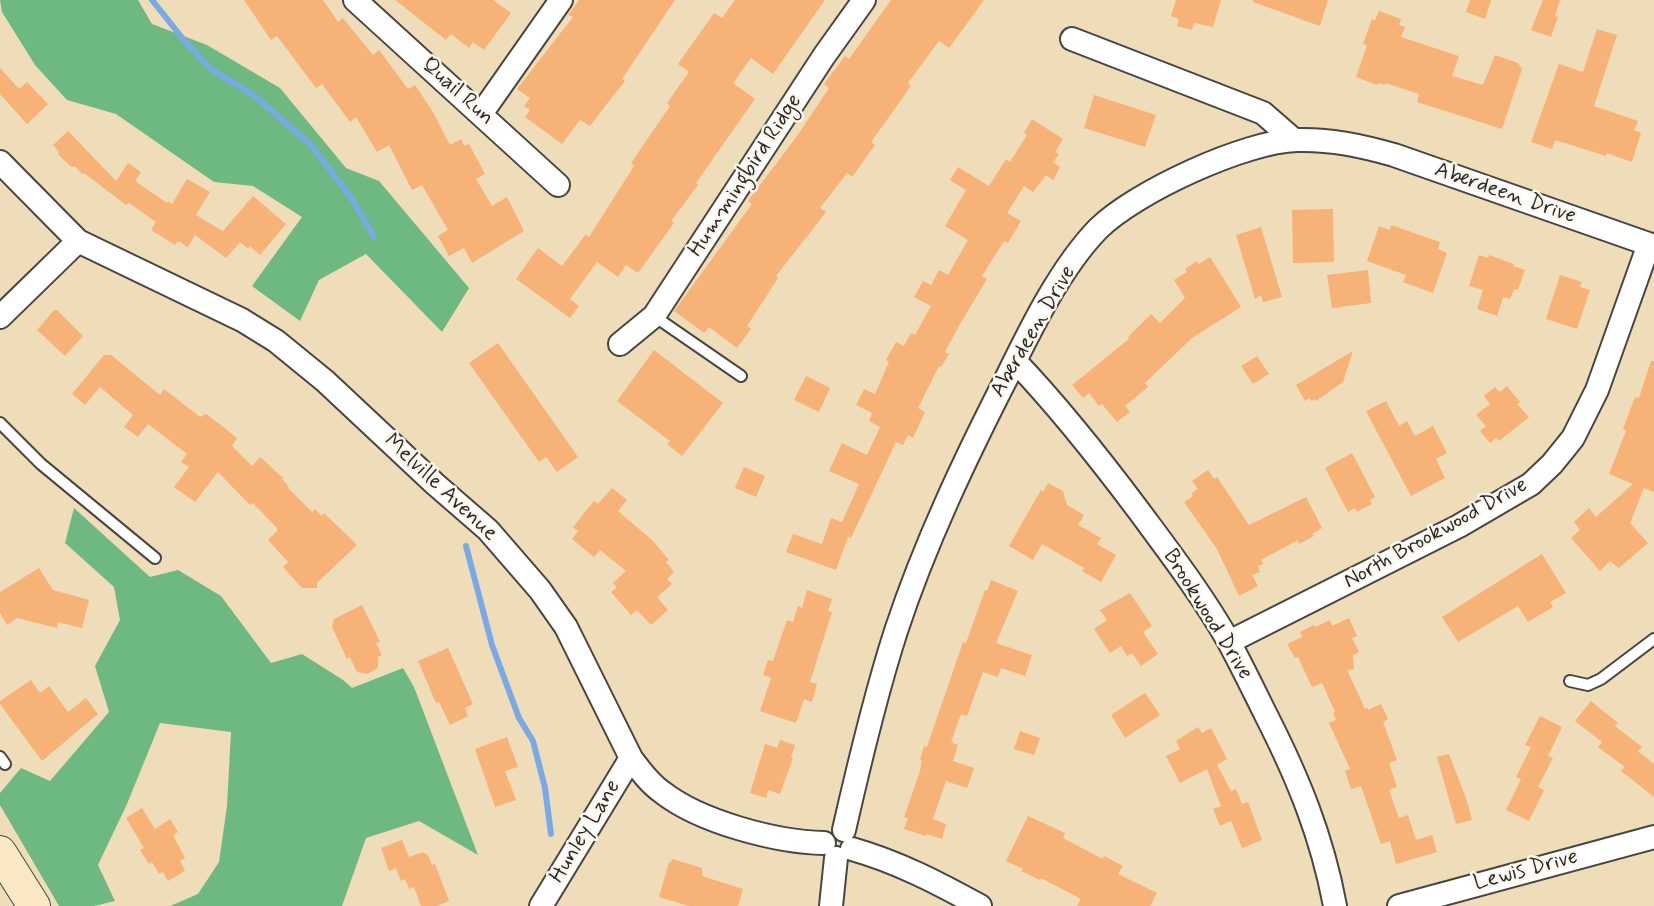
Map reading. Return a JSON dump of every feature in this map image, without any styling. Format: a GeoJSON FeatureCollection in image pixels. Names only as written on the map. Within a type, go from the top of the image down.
{"type":"FeatureCollection","features":[{"type":"Feature","properties":{"kind":"main road"},"geometry":{"type":"LineString","coordinates":[[0,852],[34,906]]}},
{"type":"Feature","properties":{"kind":"street","name":"Quail Run"},"geometry":{"type":"LineString","coordinates":[[355,0],[558,185]]}},
{"type":"Feature","properties":{"kind":"street"},"geometry":{"type":"LineString","coordinates":[[481,114],[561,0]]}},
{"type":"Feature","properties":{"kind":"street","name":"Hummingbird Ridge"},"geometry":{"type":"LineString","coordinates":[[620,344],[654,316],[824,56],[864,0]]}},
{"type":"Feature","properties":{"kind":"street"},"geometry":{"type":"LineString","coordinates":[[1072,39],[1263,113],[1294,140]]}},
{"type":"Feature","properties":{"kind":"street","name":"Aberdeen Drive"},"geometry":{"type":"LineString","coordinates":[[831,906],[839,845],[864,745],[896,630],[932,537],[974,441],[1035,320],[1074,260],[1099,229],[1126,208],[1189,174],[1248,151],[1294,140],[1324,140],[1355,144],[1394,154],[1651,245]]}},
{"type":"Feature","properties":{"kind":"street","name":"Melville Avenue"},"geometry":{"type":"LineString","coordinates":[[0,162],[78,242],[242,320],[276,341],[325,381],[435,484],[488,530],[540,590],[566,627],[631,758],[644,776],[662,792],[682,805],[722,823],[798,843],[839,845],[894,862],[980,906]]}},
{"type":"Feature","properties":{"kind":"street"},"geometry":{"type":"LineString","coordinates":[[0,317],[78,242]]}},
{"type":"Feature","properties":{"kind":"street","name":"North Brookwood Drive"},"geometry":{"type":"LineString","coordinates":[[1229,642],[1459,526],[1531,484],[1552,464],[1573,438],[1597,390],[1651,245]]}},
{"type":"Feature","properties":{"kind":"street","name":"Brookwood Drive"},"geometry":{"type":"LineString","coordinates":[[1015,361],[1053,400],[1103,463],[1161,542],[1229,642],[1284,750],[1311,813],[1331,881],[1335,906]]}},
{"type":"Feature","properties":{"kind":"street","name":"Hunley Lane"},"geometry":{"type":"LineString","coordinates":[[541,906],[631,758]]}},
{"type":"Feature","properties":{"kind":"street","name":"Lewis Drive"},"geometry":{"type":"LineString","coordinates":[[1399,906],[1654,837]]}},
{"type":"Feature","properties":{"kind":"lane"},"geometry":{"type":"LineString","coordinates":[[654,316],[741,376]]}},
{"type":"Feature","properties":{"kind":"lane"},"geometry":{"type":"LineString","coordinates":[[0,423],[41,464],[155,558]]}},
{"type":"Feature","properties":{"kind":"lane"},"geometry":{"type":"LineString","coordinates":[[1570,681],[1588,685],[1601,679],[1654,639]]}},
{"type":"Feature","properties":{"kind":"green space"},"geometry":{"type":"Polygon","coordinates":[[[0,0],[138,0],[152,24],[207,45],[280,88],[346,168],[379,181],[469,288],[442,332],[366,254],[319,280],[300,321],[252,286],[302,217],[253,186],[214,182],[116,114],[67,100],[35,65],[2,12],[0,0]]]}},
{"type":"Feature","properties":{"kind":"green space"},"geometry":{"type":"Polygon","coordinates":[[[74,508],[150,577],[178,570],[221,596],[271,663],[302,654],[352,688],[403,668],[414,687],[478,855],[419,821],[366,838],[342,906],[170,906],[198,894],[219,862],[227,806],[231,732],[160,723],[127,804],[98,865],[115,901],[94,906],[59,906],[0,805],[0,793],[21,768],[50,781],[109,712],[95,666],[120,620],[114,587],[65,543],[74,508]]]}},
{"type":"Feature","properties":{"kind":"building"},"geometry":{"type":"Polygon","coordinates":[[[244,0],[323,0],[338,22],[343,18],[373,55],[379,50],[408,89],[415,85],[433,112],[450,145],[461,139],[464,146],[469,144],[485,174],[476,179],[492,206],[507,197],[524,231],[472,263],[464,248],[449,256],[438,236],[448,230],[422,185],[412,190],[389,145],[377,152],[356,117],[350,122],[322,84],[316,88],[277,36],[271,40],[244,0]]]}},
{"type":"Feature","properties":{"kind":"building"},"geometry":{"type":"Polygon","coordinates":[[[395,0],[493,0],[511,13],[484,50],[473,42],[469,48],[451,34],[446,40],[395,0]]]}},
{"type":"Feature","properties":{"kind":"building"},"geometry":{"type":"Polygon","coordinates":[[[579,0],[675,0],[622,79],[625,81],[590,126],[580,120],[562,144],[525,117],[530,110],[524,106],[530,98],[517,89],[573,17],[568,15],[579,0]]]}},
{"type":"Feature","properties":{"kind":"building"},"geometry":{"type":"Polygon","coordinates":[[[735,0],[825,0],[773,74],[751,58],[733,83],[755,99],[696,183],[698,185],[671,221],[674,223],[638,273],[626,265],[618,277],[597,262],[570,299],[579,306],[570,318],[516,279],[538,248],[562,266],[586,234],[589,237],[634,166],[631,163],[670,106],[667,103],[689,72],[678,64],[714,13],[722,18],[735,0]]]}},
{"type":"Feature","properties":{"kind":"building"},"geometry":{"type":"Polygon","coordinates":[[[891,0],[984,0],[949,48],[939,41],[908,83],[911,86],[871,142],[875,145],[852,177],[847,173],[820,208],[826,212],[776,276],[778,278],[747,326],[751,329],[737,348],[709,327],[704,333],[674,311],[752,204],[748,201],[797,136],[829,88],[824,84],[845,56],[849,59],[891,0]]]}},
{"type":"Feature","properties":{"kind":"building"},"geometry":{"type":"Polygon","coordinates":[[[1176,0],[1221,0],[1213,27],[1194,23],[1192,30],[1177,26],[1179,19],[1171,16],[1176,0]]]}},
{"type":"Feature","properties":{"kind":"building"},"geometry":{"type":"Polygon","coordinates":[[[1253,0],[1328,0],[1320,26],[1253,2],[1253,0]]]}},
{"type":"Feature","properties":{"kind":"building"},"geometry":{"type":"Polygon","coordinates":[[[1470,0],[1491,0],[1485,19],[1466,12],[1470,0]]]}},
{"type":"Feature","properties":{"kind":"building"},"geometry":{"type":"Polygon","coordinates":[[[1543,0],[1560,0],[1555,16],[1558,17],[1551,37],[1531,30],[1543,0]]]}},
{"type":"Feature","properties":{"kind":"building"},"geometry":{"type":"Polygon","coordinates":[[[1379,11],[1401,19],[1399,25],[1405,27],[1401,37],[1459,56],[1452,76],[1483,85],[1495,55],[1518,63],[1522,69],[1502,129],[1417,102],[1419,94],[1385,83],[1385,85],[1378,83],[1377,85],[1356,77],[1367,45],[1363,44],[1372,19],[1375,20],[1379,11]]]}},
{"type":"Feature","properties":{"kind":"building"},"geometry":{"type":"Polygon","coordinates":[[[1597,29],[1617,35],[1594,106],[1638,121],[1634,130],[1641,133],[1632,162],[1555,140],[1552,149],[1531,142],[1559,64],[1583,72],[1597,29]]]}},
{"type":"Feature","properties":{"kind":"building"},"geometry":{"type":"Polygon","coordinates":[[[0,68],[19,89],[27,82],[48,104],[27,124],[0,94],[0,68]]]}},
{"type":"Feature","properties":{"kind":"building"},"geometry":{"type":"Polygon","coordinates":[[[1094,95],[1156,115],[1145,147],[1084,128],[1094,95]]]}},
{"type":"Feature","properties":{"kind":"building"},"geometry":{"type":"Polygon","coordinates":[[[1032,119],[1063,139],[1055,152],[1059,154],[1053,162],[1060,167],[1053,180],[1046,175],[1033,192],[1024,186],[1007,213],[1021,221],[1008,243],[1004,241],[982,276],[987,279],[945,352],[949,354],[941,367],[939,366],[918,408],[925,412],[913,438],[908,435],[903,445],[896,442],[851,538],[848,537],[836,570],[786,552],[793,534],[822,544],[831,518],[842,522],[859,484],[829,471],[842,443],[867,455],[880,427],[869,421],[872,413],[856,405],[864,389],[875,394],[889,362],[886,360],[896,342],[904,346],[911,333],[915,335],[931,306],[914,297],[923,281],[931,285],[939,270],[948,275],[968,240],[945,226],[966,190],[950,180],[958,167],[989,186],[1006,159],[1010,162],[1027,135],[1024,133],[1032,119]]]}},
{"type":"Feature","properties":{"kind":"building"},"geometry":{"type":"Polygon","coordinates":[[[68,131],[116,181],[128,163],[141,172],[135,181],[167,203],[168,201],[172,204],[187,179],[210,192],[196,215],[223,231],[253,196],[286,224],[260,255],[250,246],[248,249],[240,242],[226,258],[195,235],[188,247],[178,241],[175,245],[151,230],[156,222],[129,203],[126,205],[84,173],[82,174],[75,166],[70,166],[58,154],[59,152],[53,145],[68,131]]]}},
{"type":"Feature","properties":{"kind":"building"},"geometry":{"type":"Polygon","coordinates":[[[1333,209],[1334,262],[1293,263],[1292,210],[1333,209]]]}},
{"type":"Feature","properties":{"kind":"building"},"geometry":{"type":"Polygon","coordinates":[[[1391,225],[1440,242],[1438,249],[1447,253],[1433,293],[1403,282],[1406,275],[1367,261],[1379,226],[1390,230],[1391,225]]]}},
{"type":"Feature","properties":{"kind":"building"},"geometry":{"type":"Polygon","coordinates":[[[1261,227],[1282,297],[1263,302],[1261,295],[1255,299],[1236,235],[1261,227]]]}},
{"type":"Feature","properties":{"kind":"building"},"geometry":{"type":"Polygon","coordinates":[[[1479,255],[1488,258],[1489,255],[1525,270],[1518,290],[1514,289],[1510,299],[1503,297],[1497,316],[1477,309],[1483,290],[1469,286],[1479,255]]]}},
{"type":"Feature","properties":{"kind":"building"},"geometry":{"type":"Polygon","coordinates":[[[1210,257],[1241,307],[1192,338],[1145,383],[1148,387],[1125,406],[1130,412],[1117,422],[1102,404],[1099,406],[1089,393],[1083,398],[1072,385],[1129,339],[1128,337],[1151,314],[1160,323],[1185,298],[1174,280],[1187,272],[1185,269],[1197,261],[1199,264],[1210,257]]]}},
{"type":"Feature","properties":{"kind":"building"},"geometry":{"type":"Polygon","coordinates":[[[1368,270],[1371,303],[1332,308],[1327,275],[1368,270]]]}},
{"type":"Feature","properties":{"kind":"building"},"geometry":{"type":"Polygon","coordinates":[[[1560,275],[1582,282],[1580,287],[1590,290],[1577,329],[1546,319],[1560,275]]]}},
{"type":"Feature","properties":{"kind":"building"},"geometry":{"type":"Polygon","coordinates":[[[54,310],[57,310],[83,336],[65,356],[37,330],[54,310]]]}},
{"type":"Feature","properties":{"kind":"building"},"geometry":{"type":"Polygon","coordinates":[[[498,343],[578,457],[557,472],[546,457],[539,462],[469,363],[498,343]]]}},
{"type":"Feature","properties":{"kind":"building"},"geometry":{"type":"Polygon","coordinates":[[[654,350],[723,403],[682,456],[667,444],[670,441],[617,401],[654,350]]]}},
{"type":"Feature","properties":{"kind":"building"},"geometry":{"type":"Polygon","coordinates":[[[1353,351],[1343,382],[1316,401],[1309,398],[1305,401],[1296,385],[1353,351]]]}},
{"type":"Feature","properties":{"kind":"building"},"geometry":{"type":"Polygon","coordinates":[[[104,355],[111,355],[160,395],[164,389],[200,417],[206,414],[222,426],[237,438],[232,446],[252,466],[260,457],[283,478],[288,488],[312,512],[315,509],[322,516],[324,513],[357,545],[317,583],[317,588],[302,588],[283,567],[288,562],[268,540],[277,528],[253,503],[250,505],[218,472],[195,502],[174,487],[189,467],[181,462],[187,454],[148,424],[138,437],[124,427],[133,415],[100,387],[85,405],[72,394],[104,355]]]}},
{"type":"Feature","properties":{"kind":"building"},"geometry":{"type":"Polygon","coordinates":[[[1257,356],[1269,374],[1253,384],[1241,366],[1257,356]]]}},
{"type":"Feature","properties":{"kind":"building"},"geometry":{"type":"Polygon","coordinates":[[[1651,361],[1654,361],[1654,492],[1644,488],[1630,523],[1648,543],[1619,568],[1610,561],[1600,571],[1571,538],[1580,530],[1574,522],[1589,508],[1596,517],[1633,484],[1609,474],[1626,431],[1623,429],[1635,397],[1639,398],[1651,361]]]}},
{"type":"Feature","properties":{"kind":"building"},"geometry":{"type":"Polygon","coordinates":[[[806,376],[830,388],[819,412],[794,400],[806,376]]]}},
{"type":"Feature","properties":{"kind":"building"},"geometry":{"type":"Polygon","coordinates":[[[1507,386],[1520,402],[1517,404],[1529,417],[1499,441],[1496,438],[1490,443],[1480,431],[1486,426],[1476,415],[1490,404],[1484,396],[1495,387],[1500,392],[1507,386]]]}},
{"type":"Feature","properties":{"kind":"building"},"geometry":{"type":"Polygon","coordinates":[[[1386,401],[1399,426],[1407,421],[1415,436],[1433,426],[1447,453],[1436,459],[1445,478],[1411,496],[1366,411],[1386,401]]]}},
{"type":"Feature","properties":{"kind":"building"},"geometry":{"type":"Polygon","coordinates":[[[1352,453],[1375,497],[1370,500],[1372,504],[1357,512],[1355,508],[1348,512],[1325,468],[1352,453]]]}},
{"type":"Feature","properties":{"kind":"building"},"geometry":{"type":"Polygon","coordinates":[[[744,467],[765,476],[756,497],[735,488],[744,467]]]}},
{"type":"Feature","properties":{"kind":"building"},"geometry":{"type":"Polygon","coordinates":[[[1208,470],[1214,479],[1217,477],[1249,525],[1306,497],[1322,528],[1312,534],[1314,536],[1299,544],[1298,540],[1261,560],[1263,564],[1258,566],[1260,572],[1252,575],[1258,586],[1239,596],[1217,549],[1184,502],[1198,489],[1192,481],[1208,470]]]}},
{"type":"Feature","properties":{"kind":"building"},"geometry":{"type":"Polygon","coordinates":[[[1048,483],[1063,491],[1067,505],[1084,515],[1078,525],[1101,538],[1097,544],[1116,555],[1101,582],[1082,571],[1084,568],[1042,544],[1033,560],[1009,546],[1041,490],[1043,492],[1048,483]]]}},
{"type":"Feature","properties":{"kind":"building"},"geometry":{"type":"Polygon","coordinates":[[[612,488],[627,500],[618,511],[652,540],[669,560],[666,562],[674,572],[667,579],[672,584],[657,597],[668,610],[651,625],[637,610],[631,615],[611,592],[617,588],[613,583],[626,571],[600,550],[594,557],[572,539],[578,531],[573,527],[594,501],[598,504],[612,488]]]}},
{"type":"Feature","properties":{"kind":"building"},"geometry":{"type":"Polygon","coordinates":[[[1542,554],[1566,593],[1550,602],[1553,607],[1528,622],[1518,606],[1458,642],[1442,617],[1542,554]]]}},
{"type":"Feature","properties":{"kind":"building"},"geometry":{"type":"Polygon","coordinates":[[[39,568],[53,590],[89,600],[82,628],[58,622],[57,628],[17,618],[7,625],[0,613],[0,592],[39,568]]]}},
{"type":"Feature","properties":{"kind":"building"},"geometry":{"type":"Polygon","coordinates":[[[991,580],[1018,591],[996,643],[1032,655],[1025,676],[1001,668],[998,677],[983,672],[967,716],[961,714],[951,742],[958,745],[953,761],[974,768],[967,788],[946,781],[933,819],[946,824],[942,839],[927,834],[926,836],[904,829],[908,818],[904,817],[919,774],[924,746],[927,747],[963,642],[966,643],[985,590],[987,591],[991,580]]]}},
{"type":"Feature","properties":{"kind":"building"},"geometry":{"type":"Polygon","coordinates":[[[807,590],[832,599],[828,611],[832,612],[810,682],[817,684],[812,702],[804,699],[796,723],[760,711],[771,678],[763,675],[768,660],[773,661],[787,620],[793,622],[798,606],[802,608],[807,590]]]}},
{"type":"Feature","properties":{"kind":"building"},"geometry":{"type":"Polygon","coordinates":[[[1130,593],[1152,626],[1143,632],[1158,654],[1141,666],[1132,653],[1127,656],[1121,646],[1110,653],[1094,629],[1107,620],[1100,610],[1130,593]]]}},
{"type":"Feature","properties":{"kind":"building"},"geometry":{"type":"Polygon","coordinates":[[[362,605],[380,642],[376,643],[382,655],[378,657],[378,668],[367,674],[357,672],[350,657],[347,659],[332,627],[334,619],[362,605]]]}},
{"type":"Feature","properties":{"kind":"building"},"geometry":{"type":"Polygon","coordinates":[[[1349,618],[1357,636],[1352,638],[1359,652],[1353,655],[1354,669],[1347,670],[1365,709],[1368,708],[1368,710],[1381,704],[1388,719],[1383,722],[1397,760],[1389,763],[1397,787],[1389,790],[1399,818],[1408,815],[1416,840],[1432,835],[1437,852],[1396,864],[1390,841],[1381,844],[1361,786],[1351,789],[1345,771],[1350,769],[1329,723],[1336,720],[1333,713],[1335,712],[1322,683],[1312,687],[1298,657],[1295,658],[1287,644],[1302,637],[1300,632],[1314,625],[1315,627],[1330,620],[1332,626],[1349,618]]]}},
{"type":"Feature","properties":{"kind":"building"},"geometry":{"type":"Polygon","coordinates":[[[448,648],[473,704],[465,708],[468,716],[450,725],[439,702],[436,703],[418,661],[448,648]]]}},
{"type":"Feature","properties":{"kind":"building"},"geometry":{"type":"Polygon","coordinates":[[[31,680],[40,693],[49,686],[68,712],[86,698],[98,714],[42,761],[0,704],[0,701],[31,680]]]}},
{"type":"Feature","properties":{"kind":"building"},"geometry":{"type":"Polygon","coordinates":[[[1145,693],[1160,715],[1125,738],[1111,715],[1145,693]]]}},
{"type":"Feature","properties":{"kind":"building"},"geometry":{"type":"Polygon","coordinates":[[[1591,701],[1618,723],[1615,726],[1642,747],[1638,751],[1654,764],[1654,797],[1621,771],[1625,767],[1598,747],[1602,742],[1575,721],[1591,701]]]}},
{"type":"Feature","properties":{"kind":"building"},"geometry":{"type":"Polygon","coordinates":[[[1540,716],[1562,727],[1548,756],[1553,758],[1538,787],[1544,790],[1529,821],[1506,810],[1521,779],[1516,777],[1531,747],[1525,745],[1540,716]]]}},
{"type":"Feature","properties":{"kind":"building"},"geometry":{"type":"Polygon","coordinates":[[[1198,727],[1202,733],[1211,728],[1227,759],[1217,765],[1231,791],[1236,789],[1242,804],[1248,802],[1262,840],[1242,848],[1231,821],[1220,826],[1213,809],[1221,806],[1207,769],[1180,783],[1166,756],[1180,749],[1176,741],[1198,727]]]}},
{"type":"Feature","properties":{"kind":"building"},"geometry":{"type":"Polygon","coordinates":[[[1020,731],[1040,738],[1034,755],[1014,749],[1020,731]]]}},
{"type":"Feature","properties":{"kind":"building"},"geometry":{"type":"Polygon","coordinates":[[[507,737],[518,767],[505,771],[516,800],[495,807],[475,749],[507,737]]]}},
{"type":"Feature","properties":{"kind":"building"},"geometry":{"type":"Polygon","coordinates":[[[780,740],[795,745],[791,757],[793,758],[780,794],[768,790],[766,798],[750,793],[765,744],[777,748],[780,740]]]}},
{"type":"Feature","properties":{"kind":"building"},"geometry":{"type":"Polygon","coordinates":[[[1449,754],[1472,820],[1456,824],[1437,757],[1449,754]]]}},
{"type":"Feature","properties":{"kind":"building"},"geometry":{"type":"Polygon","coordinates":[[[142,808],[155,829],[170,819],[178,832],[173,835],[185,858],[180,861],[185,871],[168,881],[163,872],[159,874],[152,862],[149,864],[140,850],[144,848],[126,818],[142,808]]]}},
{"type":"Feature","properties":{"kind":"building"},"geometry":{"type":"Polygon","coordinates":[[[1028,816],[1065,833],[1063,838],[1103,859],[1104,856],[1123,866],[1118,874],[1157,893],[1150,906],[1077,906],[1081,899],[1041,878],[1040,880],[1021,871],[1023,869],[1006,861],[1028,816]]]}},
{"type":"Feature","properties":{"kind":"building"},"geometry":{"type":"Polygon","coordinates":[[[402,840],[409,857],[423,852],[428,855],[432,865],[435,864],[449,901],[436,906],[421,906],[414,887],[409,889],[405,879],[401,881],[396,868],[389,871],[381,848],[402,840]]]}},
{"type":"Feature","properties":{"kind":"building"},"geometry":{"type":"Polygon","coordinates":[[[672,859],[702,868],[702,876],[743,889],[738,906],[689,906],[659,897],[669,862],[671,863],[672,859]]]}},
{"type":"Feature","properties":{"kind":"waterway"},"geometry":{"type":"LineString","coordinates":[[152,0],[211,69],[256,97],[311,145],[352,199],[374,237]]}},
{"type":"Feature","properties":{"kind":"waterway"},"geometry":{"type":"LineString","coordinates":[[466,546],[492,645],[519,718],[533,741],[545,788],[551,834]]}}]}
